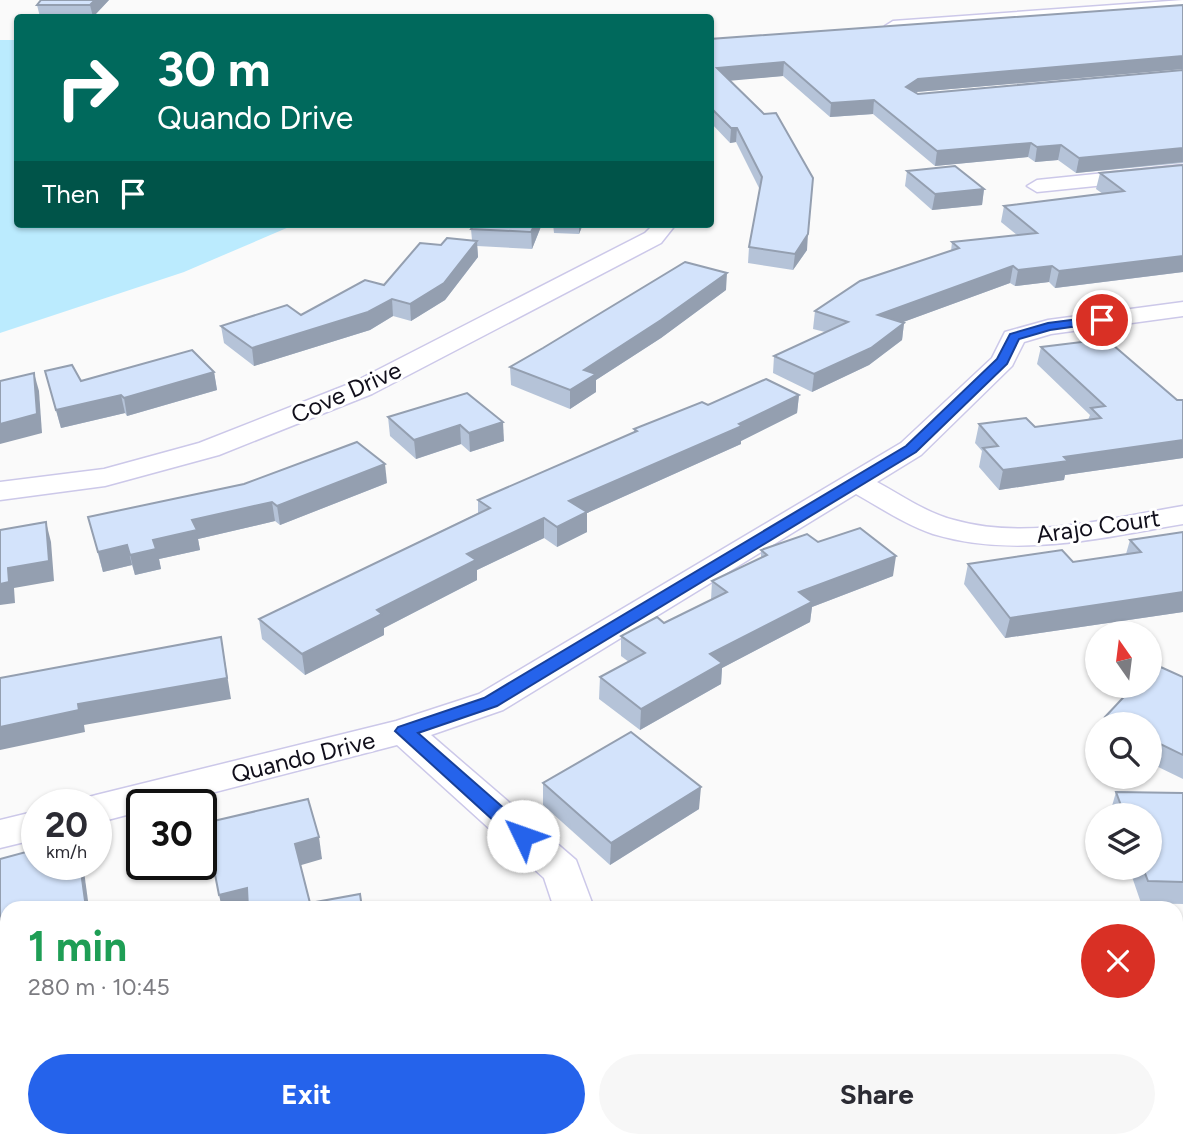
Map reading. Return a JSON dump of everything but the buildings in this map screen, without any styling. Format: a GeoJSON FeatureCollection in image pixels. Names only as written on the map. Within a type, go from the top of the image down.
{"type":"FeatureCollection","features":[{"type":"Feature","properties":{"kind":"street"},"geometry":{"type":"LineString","coordinates":[[875,27],[1183,4]]}},
{"type":"Feature","properties":{"kind":"street"},"geometry":{"type":"LineString","coordinates":[[1150,6],[1183,23]]}},
{"type":"Feature","properties":{"kind":"street"},"geometry":{"type":"LineString","coordinates":[[1037,186],[1183,171]]}},
{"type":"Feature","properties":{"kind":"street","name":"Cove Drive"},"geometry":{"type":"LineString","coordinates":[[0,491],[105,477],[209,449],[363,388],[653,238],[662,228]]}},
{"type":"Feature","properties":{"kind":"street","name":"Quando Drive"},"geometry":{"type":"LineString","coordinates":[[112,806],[404,731],[491,702],[911,449],[1003,361],[1014,337],[1048,327],[1183,309]]}},
{"type":"Feature","properties":{"kind":"street","name":"Arajo Court"},"geometry":{"type":"LineString","coordinates":[[857,483],[942,526],[990,536],[1047,537],[1183,514]]}},
{"type":"Feature","properties":{"kind":"street"},"geometry":{"type":"LineString","coordinates":[[404,731],[562,872],[572,901]]}},
{"type":"Feature","properties":{"kind":"street"},"geometry":{"type":"LineString","coordinates":[[0,834],[21,829]]}},
{"type":"Feature","properties":{"kind":"water"},"geometry":{"type":"Polygon","coordinates":[[[0,40],[14,40],[14,228],[287,228],[184,272],[0,333],[0,40]]]}},
{"type":"Feature","properties":{"kind":"route"},"geometry":{"type":"LineString","coordinates":[[523,836],[404,731],[491,702],[911,449],[1003,361],[1014,337],[1048,327],[1102,320]]}}]}
